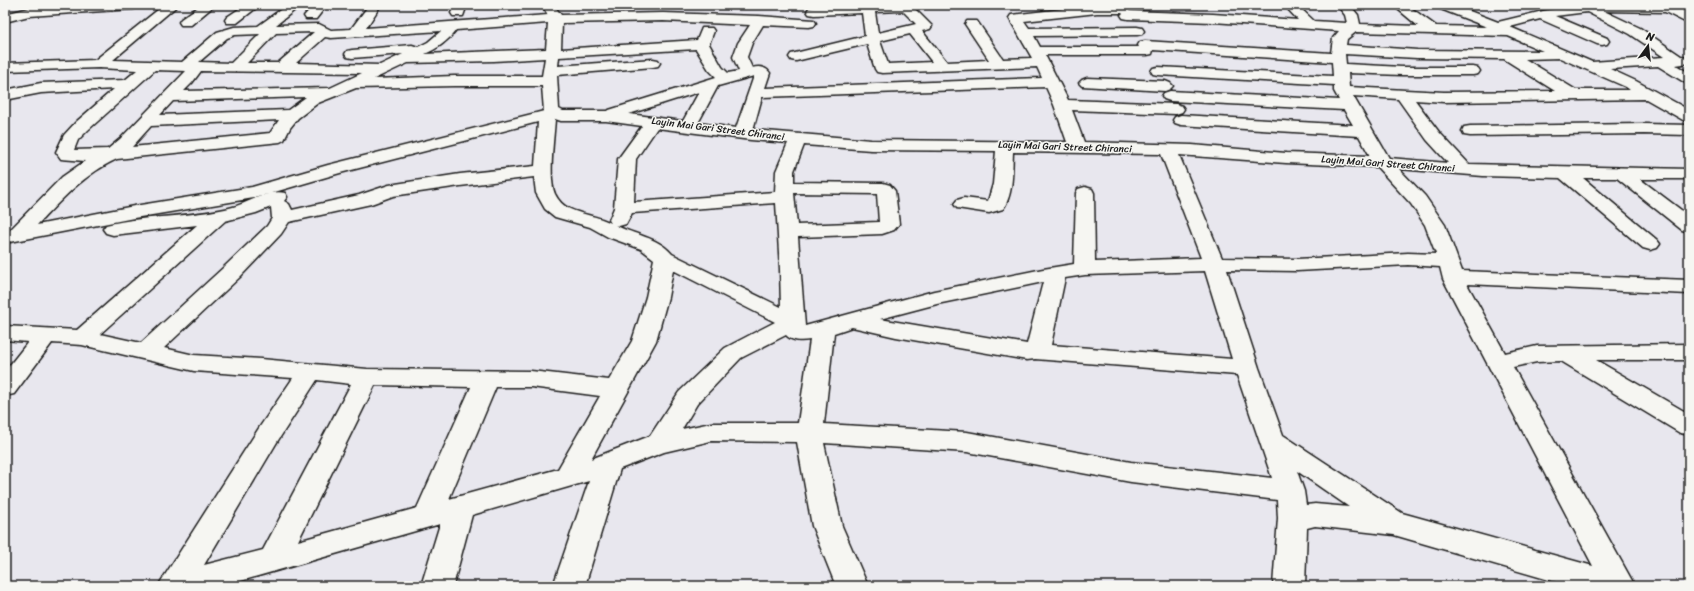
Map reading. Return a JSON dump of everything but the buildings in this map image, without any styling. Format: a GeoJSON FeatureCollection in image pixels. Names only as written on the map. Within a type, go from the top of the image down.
{"type":"FeatureCollection","features":[{"type":"Feature","properties":{"kind":"street"},"geometry":{"type":"LineString","coordinates":[[5,18],[29,12],[133,5]]}},
{"type":"Feature","properties":{"kind":"street"},"geometry":{"type":"LineString","coordinates":[[99,64],[172,5]]}},
{"type":"Feature","properties":{"kind":"street"},"geometry":{"type":"LineString","coordinates":[[186,22],[209,5]]}},
{"type":"Feature","properties":{"kind":"street"},"geometry":{"type":"LineString","coordinates":[[232,20],[254,5]]}},
{"type":"Feature","properties":{"kind":"street"},"geometry":{"type":"LineString","coordinates":[[235,67],[267,30],[295,5]]}},
{"type":"Feature","properties":{"kind":"street"},"geometry":{"type":"LineString","coordinates":[[311,16],[321,5]]}},
{"type":"Feature","properties":{"kind":"street"},"geometry":{"type":"LineString","coordinates":[[356,32],[367,18],[374,5]]}},
{"type":"Feature","properties":{"kind":"street"},"geometry":{"type":"LineString","coordinates":[[1172,5],[1180,16]]}},
{"type":"Feature","properties":{"kind":"street"},"geometry":{"type":"LineString","coordinates":[[1290,5],[1310,25]]}},
{"type":"Feature","properties":{"kind":"street"},"geometry":{"type":"LineString","coordinates":[[1343,5],[1353,16],[1354,22],[1352,28],[1340,38],[1340,69],[1350,105],[1383,163],[1418,200],[1435,225],[1451,269],[1498,362],[1619,586]]}},
{"type":"Feature","properties":{"kind":"street"},"geometry":{"type":"LineString","coordinates":[[1399,5],[1431,29]]}},
{"type":"Feature","properties":{"kind":"street"},"geometry":{"type":"LineString","coordinates":[[1443,5],[1631,84],[1689,117]]}},
{"type":"Feature","properties":{"kind":"street"},"geometry":{"type":"LineString","coordinates":[[413,16],[551,9],[663,17],[759,20],[814,12],[905,6],[925,26],[796,56],[814,12]]}},
{"type":"Feature","properties":{"kind":"street"},"geometry":{"type":"LineString","coordinates":[[1458,11],[1480,6]]}},
{"type":"Feature","properties":{"kind":"street"},"geometry":{"type":"LineString","coordinates":[[801,7],[814,12]]}},
{"type":"Feature","properties":{"kind":"street"},"geometry":{"type":"LineString","coordinates":[[1025,32],[1129,17],[1180,16],[1352,28],[1504,30],[1525,19],[1571,9],[1588,8],[1666,7],[1689,20]]}},
{"type":"Feature","properties":{"kind":"street"},"geometry":{"type":"LineString","coordinates":[[196,67],[188,66],[188,64],[222,35],[234,31],[319,28],[322,32],[331,34],[356,32],[457,14],[522,8]]}},
{"type":"Feature","properties":{"kind":"street"},"geometry":{"type":"LineString","coordinates":[[1234,8],[1241,20]]}},
{"type":"Feature","properties":{"kind":"street"},"geometry":{"type":"LineString","coordinates":[[1588,8],[1635,31],[1684,60]]}},
{"type":"Feature","properties":{"kind":"street"},"geometry":{"type":"LineString","coordinates":[[551,9],[553,47],[549,76],[551,115],[543,171],[545,193],[552,205],[562,213],[597,223],[615,233],[653,248],[659,251],[665,258],[793,322]]}},
{"type":"Feature","properties":{"kind":"street"},"geometry":{"type":"LineString","coordinates":[[868,9],[872,38],[882,69],[998,63],[1039,56],[1146,48],[1340,69],[1449,54],[1564,55]]}},
{"type":"Feature","properties":{"kind":"street"},"geometry":{"type":"LineString","coordinates":[[1077,146],[1062,105],[1039,56],[1016,18],[1097,9],[1129,17],[1208,26]]}},
{"type":"Feature","properties":{"kind":"street"},"geometry":{"type":"LineString","coordinates":[[151,66],[128,84],[70,138],[65,152],[68,155],[113,154],[268,140],[278,136],[282,127],[292,115],[312,100],[383,69],[437,42],[445,35],[457,14]]}},
{"type":"Feature","properties":{"kind":"street"},"geometry":{"type":"LineString","coordinates":[[1544,16],[1602,41]]}},
{"type":"Feature","properties":{"kind":"street"},"geometry":{"type":"LineString","coordinates":[[1129,17],[1158,71],[1180,119]]}},
{"type":"Feature","properties":{"kind":"street"},"geometry":{"type":"LineString","coordinates":[[367,18],[382,18]]}},
{"type":"Feature","properties":{"kind":"street"},"geometry":{"type":"LineString","coordinates":[[688,126],[717,79],[716,70],[704,40],[712,18]]}},
{"type":"Feature","properties":{"kind":"street"},"geometry":{"type":"LineString","coordinates":[[745,68],[740,58],[745,43],[759,20]]}},
{"type":"Feature","properties":{"kind":"street"},"geometry":{"type":"LineString","coordinates":[[972,24],[998,63]]}},
{"type":"Feature","properties":{"kind":"street"},"geometry":{"type":"LineString","coordinates":[[913,28],[942,65]]}},
{"type":"Feature","properties":{"kind":"street"},"geometry":{"type":"LineString","coordinates":[[283,67],[322,32]]}},
{"type":"Feature","properties":{"kind":"street"},"geometry":{"type":"LineString","coordinates":[[352,54],[425,48],[553,47],[624,49],[704,40]]}},
{"type":"Feature","properties":{"kind":"street"},"geometry":{"type":"LineString","coordinates":[[402,59],[494,57],[553,47]]}},
{"type":"Feature","properties":{"kind":"street"},"geometry":{"type":"LineString","coordinates":[[1449,54],[1511,97]]}},
{"type":"Feature","properties":{"kind":"street"},"geometry":{"type":"LineString","coordinates":[[1508,55],[1573,95]]}},
{"type":"Feature","properties":{"kind":"street"},"geometry":{"type":"LineString","coordinates":[[1590,66],[1684,60]]}},
{"type":"Feature","properties":{"kind":"street"},"geometry":{"type":"LineString","coordinates":[[1661,62],[1689,79]]}},
{"type":"Feature","properties":{"kind":"street"},"geometry":{"type":"LineString","coordinates":[[168,96],[549,76],[653,63]]}},
{"type":"Feature","properties":{"kind":"street"},"geometry":{"type":"LineString","coordinates":[[5,67],[99,64],[196,67],[383,69]]}},
{"type":"Feature","properties":{"kind":"street"},"geometry":{"type":"LineString","coordinates":[[10,236],[69,181],[94,163],[113,154],[137,132],[168,96],[187,80],[196,67]]}},
{"type":"Feature","properties":{"kind":"street"},"geometry":{"type":"LineString","coordinates":[[1340,69],[1404,96],[1511,97],[1649,94]]}},
{"type":"Feature","properties":{"kind":"street"},"geometry":{"type":"LineString","coordinates":[[1158,71],[1340,69],[1473,71]]}},
{"type":"Feature","properties":{"kind":"street"},"geometry":{"type":"LineString","coordinates":[[606,116],[717,79],[758,71],[763,73],[742,134]]}},
{"type":"Feature","properties":{"kind":"street"},"geometry":{"type":"LineString","coordinates":[[755,93],[1050,82]]}},
{"type":"Feature","properties":{"kind":"street"},"geometry":{"type":"LineString","coordinates":[[1087,83],[1180,119],[1350,105]]}},
{"type":"Feature","properties":{"kind":"street"},"geometry":{"type":"LineString","coordinates":[[5,95],[41,88],[128,84]]}},
{"type":"Feature","properties":{"kind":"street"},"geometry":{"type":"LineString","coordinates":[[1404,96],[1433,136],[1464,170]]}},
{"type":"Feature","properties":{"kind":"street"},"geometry":{"type":"LineString","coordinates":[[1062,105],[1180,119],[1364,131]]}},
{"type":"Feature","properties":{"kind":"street"},"geometry":{"type":"LineString","coordinates":[[146,121],[292,115]]}},
{"type":"Feature","properties":{"kind":"street"},"geometry":{"type":"LineString","coordinates":[[10,236],[134,212],[254,192],[334,169],[481,131],[551,115]]}},
{"type":"Feature","properties":{"kind":"street","name":"Layin Mai Gari Street Chiranci"},"geometry":{"type":"LineString","coordinates":[[551,115],[606,116],[653,121],[742,134],[871,145],[1077,146],[1168,150],[1180,119],[1286,158],[1319,158],[1464,170],[1689,174]]}},
{"type":"Feature","properties":{"kind":"street"},"geometry":{"type":"LineString","coordinates":[[615,233],[624,208],[627,159],[653,121]]}},
{"type":"Feature","properties":{"kind":"street"},"geometry":{"type":"LineString","coordinates":[[1470,131],[1636,129],[1689,130]]}},
{"type":"Feature","properties":{"kind":"street"},"geometry":{"type":"LineString","coordinates":[[798,139],[785,171],[784,192],[791,269],[793,322],[795,331],[798,333],[809,333],[934,298],[1085,269],[1214,264],[1297,265],[1408,260],[1451,269],[1689,287]]}},
{"type":"Feature","properties":{"kind":"street"},"geometry":{"type":"LineString","coordinates":[[964,204],[989,207],[996,205],[999,198],[1005,146]]}},
{"type":"Feature","properties":{"kind":"street"},"geometry":{"type":"LineString","coordinates":[[1168,150],[1214,264],[1247,368],[1272,440],[1291,505],[1289,586]]}},
{"type":"Feature","properties":{"kind":"street"},"geometry":{"type":"LineString","coordinates":[[10,236],[125,228],[218,217],[249,209],[274,199],[334,169]]}},
{"type":"Feature","properties":{"kind":"street"},"geometry":{"type":"LineString","coordinates":[[282,218],[364,200],[389,191],[460,180],[543,171]]}},
{"type":"Feature","properties":{"kind":"street"},"geometry":{"type":"LineString","coordinates":[[1566,173],[1650,244]]}},
{"type":"Feature","properties":{"kind":"street"},"geometry":{"type":"LineString","coordinates":[[1624,174],[1689,226]]}},
{"type":"Feature","properties":{"kind":"street"},"geometry":{"type":"LineString","coordinates":[[624,208],[784,192],[879,188],[886,190],[889,224],[887,226],[787,231]]}},
{"type":"Feature","properties":{"kind":"street"},"geometry":{"type":"LineString","coordinates":[[1085,193],[1085,269]]}},
{"type":"Feature","properties":{"kind":"street"},"geometry":{"type":"LineString","coordinates":[[145,353],[232,272],[274,230],[282,218],[282,208],[274,199]]}},
{"type":"Feature","properties":{"kind":"street"},"geometry":{"type":"LineString","coordinates":[[82,338],[218,217]]}},
{"type":"Feature","properties":{"kind":"street"},"geometry":{"type":"LineString","coordinates":[[566,477],[644,341],[657,297],[659,281],[665,258]]}},
{"type":"Feature","properties":{"kind":"street"},"geometry":{"type":"LineString","coordinates":[[1036,351],[1039,345],[1055,274]]}},
{"type":"Feature","properties":{"kind":"street"},"geometry":{"type":"LineString","coordinates":[[851,320],[904,332],[1027,352],[1036,351],[1247,368]]}},
{"type":"Feature","properties":{"kind":"street"},"geometry":{"type":"LineString","coordinates":[[659,443],[688,398],[733,353],[793,322]]}},
{"type":"Feature","properties":{"kind":"street"},"geometry":{"type":"LineString","coordinates":[[823,328],[809,433],[826,526],[852,586]]}},
{"type":"Feature","properties":{"kind":"street"},"geometry":{"type":"LineString","coordinates":[[5,333],[82,338],[194,363],[367,377],[487,378],[551,381],[617,390]]}},
{"type":"Feature","properties":{"kind":"street"},"geometry":{"type":"LineString","coordinates":[[5,388],[46,336]]}},
{"type":"Feature","properties":{"kind":"street"},"geometry":{"type":"LineString","coordinates":[[1498,362],[1537,354],[1689,352]]}},
{"type":"Feature","properties":{"kind":"street"},"geometry":{"type":"LineString","coordinates":[[1567,354],[1689,426]]}},
{"type":"Feature","properties":{"kind":"street"},"geometry":{"type":"LineString","coordinates":[[174,586],[268,435],[310,372]]}},
{"type":"Feature","properties":{"kind":"street"},"geometry":{"type":"LineString","coordinates":[[274,560],[367,377]]}},
{"type":"Feature","properties":{"kind":"street"},"geometry":{"type":"LineString","coordinates":[[427,517],[487,378]]}},
{"type":"Feature","properties":{"kind":"street"},"geometry":{"type":"LineString","coordinates":[[174,586],[274,560],[566,477],[608,464],[659,443],[712,432],[809,433],[967,442],[1131,472],[1291,505],[1315,515],[1394,523],[1616,586]]}},
{"type":"Feature","properties":{"kind":"street"},"geometry":{"type":"LineString","coordinates":[[1272,440],[1394,523]]}},
{"type":"Feature","properties":{"kind":"street"},"geometry":{"type":"LineString","coordinates":[[569,586],[608,464]]}},
{"type":"Feature","properties":{"kind":"street"},"geometry":{"type":"LineString","coordinates":[[437,586],[460,507]]}}]}
